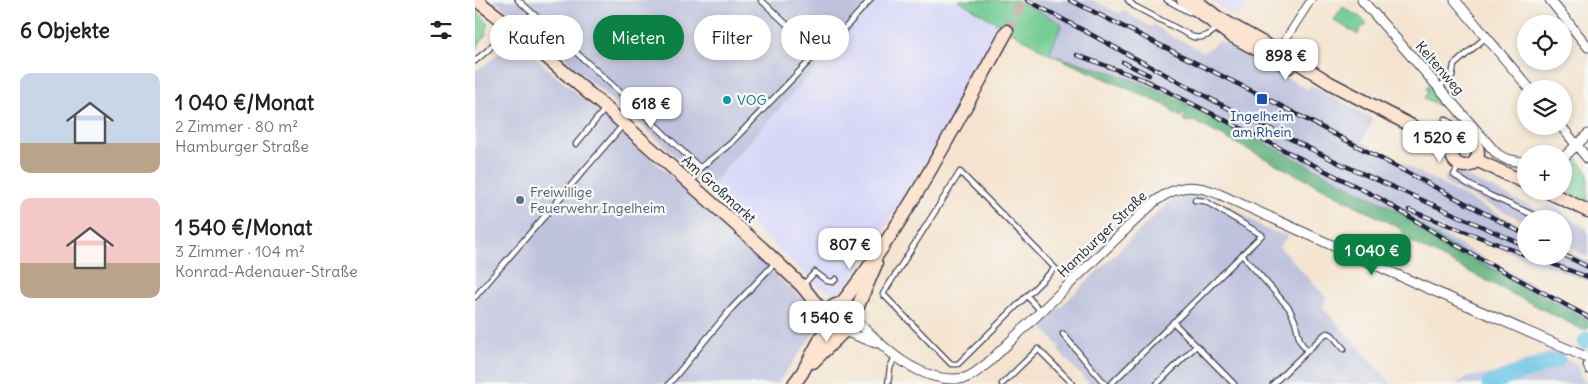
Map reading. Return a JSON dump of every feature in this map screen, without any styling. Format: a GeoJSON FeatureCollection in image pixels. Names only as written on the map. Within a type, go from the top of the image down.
{"type":"FeatureCollection","features":[{"type":"Feature","properties":{"kind":"main road","name":"Am Großmarkt"},"geometry":{"type":"LineString","coordinates":[[476,0],[496,15]]}},
{"type":"Feature","properties":{"kind":"main road"},"geometry":{"type":"LineString","coordinates":[[1183,0],[1197,6],[1247,46],[1291,68],[1331,84],[1457,143],[1471,141],[1477,147],[1478,156],[1471,165],[1459,165],[1456,163],[1452,156],[1457,143]]}},
{"type":"Feature","properties":{"kind":"main road"},"geometry":{"type":"LineString","coordinates":[[1219,24],[1278,51],[1331,84]]}},
{"type":"Feature","properties":{"kind":"main road"},"geometry":{"type":"LineString","coordinates":[[794,384],[802,373],[828,321],[830,310],[839,304],[879,252],[952,132],[1007,31]]}},
{"type":"Feature","properties":{"kind":"main road","name":"Am Großmarkt"},"geometry":{"type":"LineString","coordinates":[[550,60],[777,262],[802,286],[828,321]]}},
{"type":"Feature","properties":{"kind":"main road"},"geometry":{"type":"LineString","coordinates":[[1476,160],[1517,178]]}},
{"type":"Feature","properties":{"kind":"main road"},"geometry":{"type":"LineString","coordinates":[[1565,200],[1588,211]]}},
{"type":"Feature","properties":{"kind":"main road"},"geometry":{"type":"LineString","coordinates":[[802,373],[845,332],[854,326],[855,317],[879,252]]}},
{"type":"Feature","properties":{"kind":"main road","name":"Am Großmarkt"},"geometry":{"type":"LineString","coordinates":[[802,286],[839,304]]}},
{"type":"Feature","properties":{"kind":"main road"},"geometry":{"type":"LineString","coordinates":[[839,304],[849,306],[855,317]]}},
{"type":"Feature","properties":{"kind":"main road"},"geometry":{"type":"LineString","coordinates":[[828,321],[834,330],[845,332]]}},
{"type":"Feature","properties":{"kind":"street"},"geometry":{"type":"LineString","coordinates":[[1278,51],[1311,0]]}},
{"type":"Feature","properties":{"kind":"street","name":"Keltenweg"},"geometry":{"type":"LineString","coordinates":[[1362,0],[1497,154],[1506,159],[1517,161]]}},
{"type":"Feature","properties":{"kind":"street"},"geometry":{"type":"LineString","coordinates":[[1455,0],[1522,80]]}},
{"type":"Feature","properties":{"kind":"street"},"geometry":{"type":"LineString","coordinates":[[1550,0],[1588,47]]}},
{"type":"Feature","properties":{"kind":"street"},"geometry":{"type":"LineString","coordinates":[[1572,150],[1588,134]]}},
{"type":"Feature","properties":{"kind":"street"},"geometry":{"type":"LineString","coordinates":[[1568,135],[1588,159]]}},
{"type":"Feature","properties":{"kind":"street","name":"Hamburger Straße"},"geometry":{"type":"LineString","coordinates":[[855,317],[881,345],[912,369],[929,377],[944,380],[966,378],[990,360],[1042,312],[1154,202],[1176,189],[1193,186],[1219,194],[1588,359]]}},
{"type":"Feature","properties":{"kind":"street","name":"Hamburger Straße"},"geometry":{"type":"LineString","coordinates":[[845,332],[881,345]]}},
{"type":"Feature","properties":{"kind":"lane"},"geometry":{"type":"LineString","coordinates":[[518,0],[632,103],[700,168]]}},
{"type":"Feature","properties":{"kind":"lane"},"geometry":{"type":"LineString","coordinates":[[761,0],[781,19]]}},
{"type":"Feature","properties":{"kind":"lane"},"geometry":{"type":"LineString","coordinates":[[849,24],[871,0]]}},
{"type":"Feature","properties":{"kind":"lane"},"geometry":{"type":"LineString","coordinates":[[1128,0],[1150,16],[1193,37],[1203,38],[1219,24]]}},
{"type":"Feature","properties":{"kind":"lane"},"geometry":{"type":"LineString","coordinates":[[1167,0],[1189,12],[1197,6]]}},
{"type":"Feature","properties":{"kind":"lane"},"geometry":{"type":"LineString","coordinates":[[1439,87],[1452,76],[1453,65],[1486,37]]}},
{"type":"Feature","properties":{"kind":"lane"},"geometry":{"type":"LineString","coordinates":[[475,60],[490,48]]}},
{"type":"Feature","properties":{"kind":"lane"},"geometry":{"type":"LineString","coordinates":[[691,184],[700,168],[730,144],[810,60]]}},
{"type":"Feature","properties":{"kind":"lane"},"geometry":{"type":"LineString","coordinates":[[575,144],[606,108]]}},
{"type":"Feature","properties":{"kind":"lane"},"geometry":{"type":"LineString","coordinates":[[1445,119],[1459,128],[1457,143]]}},
{"type":"Feature","properties":{"kind":"lane"},"geometry":{"type":"LineString","coordinates":[[475,297],[624,124]]}},
{"type":"Feature","properties":{"kind":"lane"},"geometry":{"type":"LineString","coordinates":[[1459,165],[1454,175],[1468,184],[1523,210]]}},
{"type":"Feature","properties":{"kind":"lane"},"geometry":{"type":"LineString","coordinates":[[960,172],[1055,268],[1027,296],[958,364],[951,364],[883,294],[960,172]]}},
{"type":"Feature","properties":{"kind":"lane"},"geometry":{"type":"LineString","coordinates":[[1111,384],[1262,235],[1205,202],[1195,200]]}},
{"type":"Feature","properties":{"kind":"lane"},"geometry":{"type":"LineString","coordinates":[[841,253],[857,233]]}},
{"type":"Feature","properties":{"kind":"lane"},"geometry":{"type":"LineString","coordinates":[[850,260],[864,239]]}},
{"type":"Feature","properties":{"kind":"lane"},"geometry":{"type":"LineString","coordinates":[[1242,255],[1289,308],[1295,321],[1300,341],[1307,351]]}},
{"type":"Feature","properties":{"kind":"lane"},"geometry":{"type":"LineString","coordinates":[[669,384],[731,309],[777,262]]}},
{"type":"Feature","properties":{"kind":"lane"},"geometry":{"type":"LineString","coordinates":[[821,276],[826,271]]}},
{"type":"Feature","properties":{"kind":"lane"},"geometry":{"type":"LineString","coordinates":[[802,286],[815,272],[827,281],[833,282],[836,279]]}},
{"type":"Feature","properties":{"kind":"lane"},"geometry":{"type":"LineString","coordinates":[[1027,296],[1042,312]]}},
{"type":"Feature","properties":{"kind":"lane"},"geometry":{"type":"LineString","coordinates":[[1173,322],[1235,384]]}},
{"type":"Feature","properties":{"kind":"lane"},"geometry":{"type":"LineString","coordinates":[[1273,384],[1319,338],[1328,333],[1345,348]]}},
{"type":"Feature","properties":{"kind":"lane"},"geometry":{"type":"LineString","coordinates":[[1063,334],[1105,384]]}},
{"type":"Feature","properties":{"kind":"lane"},"geometry":{"type":"LineString","coordinates":[[1157,384],[1196,346]]}},
{"type":"Feature","properties":{"kind":"lane"},"geometry":{"type":"LineString","coordinates":[[1002,384],[1038,349],[1073,384]]}},
{"type":"Feature","properties":{"kind":"lane"},"geometry":{"type":"LineString","coordinates":[[888,384],[890,368],[895,356]]}},
{"type":"Feature","properties":{"kind":"lane"},"geometry":{"type":"LineString","coordinates":[[1588,359],[1586,365],[1588,371]]}},
{"type":"Feature","properties":{"kind":"shaded area"},"geometry":{"type":"Polygon","coordinates":[[[494,0],[879,0],[849,32],[849,15],[781,15],[781,60],[823,60],[709,187],[567,60],[583,60],[583,15],[512,15],[494,0]]]}},
{"type":"Feature","properties":{"kind":"shaded area"},"geometry":{"type":"Polygon","coordinates":[[[879,0],[958,0],[1001,27],[946,127],[868,254],[843,290],[834,294],[819,286],[709,187],[823,60],[849,60],[849,32],[879,0]]]}},
{"type":"Feature","properties":{"kind":"shaded area"},"geometry":{"type":"Polygon","coordinates":[[[1019,0],[1093,0],[1120,14],[1123,10],[1150,27],[1154,25],[1175,39],[1179,39],[1203,52],[1219,41],[1308,89],[1311,85],[1373,119],[1362,142],[1517,224],[1517,255],[1424,221],[1451,240],[1588,314],[1588,320],[1449,245],[1404,214],[1320,173],[1213,116],[1114,73],[1049,54],[1062,24],[1019,0]]]}},
{"type":"Feature","properties":{"kind":"shaded area"},"geometry":{"type":"Polygon","coordinates":[[[1211,0],[1250,0],[1239,16],[1229,13],[1211,0]]]}},
{"type":"Feature","properties":{"kind":"shaded area"},"geometry":{"type":"Polygon","coordinates":[[[490,60],[538,60],[743,241],[774,274],[810,304],[816,312],[819,322],[812,336],[777,384],[475,384],[475,70],[490,60]]]}},
{"type":"Feature","properties":{"kind":"shaded area"},"geometry":{"type":"Polygon","coordinates":[[[1462,174],[1537,209],[1548,205],[1558,207],[1561,210],[1517,210],[1517,218],[1448,185],[1444,177],[1462,174]]]}},
{"type":"Feature","properties":{"kind":"shaded area"},"geometry":{"type":"Polygon","coordinates":[[[1192,194],[1237,210],[1265,229],[1287,235],[1288,237],[1279,246],[1326,297],[1323,308],[1392,384],[1089,384],[1058,350],[1060,347],[1044,330],[1046,321],[1171,200],[1179,196],[1192,194]]]}},
{"type":"Feature","properties":{"kind":"shaded area"},"geometry":{"type":"Polygon","coordinates":[[[1572,219],[1588,230],[1588,257],[1572,248],[1572,219]]]}},
{"type":"Feature","properties":{"kind":"shaded area"},"geometry":{"type":"Polygon","coordinates":[[[1572,253],[1588,262],[1588,281],[1544,265],[1572,265],[1572,253]]]}},
{"type":"Feature","properties":{"kind":"shaded area"},"geometry":{"type":"Polygon","coordinates":[[[1552,351],[1578,365],[1580,375],[1588,384],[1456,384],[1468,377],[1490,374],[1552,351]]]}},
{"type":"Feature","properties":{"kind":"green space"},"geometry":{"type":"Polygon","coordinates":[[[958,0],[1017,0],[1062,24],[1049,54],[958,0]]]}},
{"type":"Feature","properties":{"kind":"green space"},"geometry":{"type":"Polygon","coordinates":[[[1343,7],[1354,14],[1356,13],[1367,24],[1360,29],[1358,35],[1334,20],[1343,7]]]}},
{"type":"Feature","properties":{"kind":"green space"},"geometry":{"type":"Polygon","coordinates":[[[475,9],[488,23],[486,34],[475,50],[475,9]]]}},
{"type":"Feature","properties":{"kind":"green space"},"geometry":{"type":"Polygon","coordinates":[[[1049,54],[1114,73],[1167,93],[1404,214],[1449,245],[1588,320],[1588,329],[1583,330],[1411,242],[1399,228],[1193,121],[1186,122],[1183,120],[1186,113],[1184,112],[1181,117],[1172,112],[1169,107],[1049,54]]]}},
{"type":"Feature","properties":{"kind":"green space"},"geometry":{"type":"Polygon","coordinates":[[[1428,85],[1495,158],[1505,164],[1517,167],[1517,172],[1489,158],[1479,143],[1467,134],[1461,124],[1447,116],[1450,111],[1424,98],[1428,91],[1426,90],[1428,85]]]}},
{"type":"Feature","properties":{"kind":"green space"},"geometry":{"type":"Polygon","coordinates":[[[1576,157],[1588,172],[1588,204],[1572,197],[1572,160],[1576,157]]]}},
{"type":"Feature","properties":{"kind":"waterway"},"geometry":{"type":"LineString","coordinates":[[1585,342],[1588,339]]}},
{"type":"Feature","properties":{"kind":"waterway"},"geometry":{"type":"LineString","coordinates":[[1489,384],[1558,360]]}},
{"type":"Feature","properties":{"kind":"tunnel"},"geometry":{"type":"LineString","coordinates":[[1007,31],[1024,0]]}},
{"type":"Feature","properties":{"kind":"railway"},"geometry":{"type":"LineString","coordinates":[[1027,0],[1220,104],[1341,164],[1517,242]]}},
{"type":"Feature","properties":{"kind":"railway"},"geometry":{"type":"LineString","coordinates":[[1070,0],[1260,95],[1517,230]]}},
{"type":"Feature","properties":{"kind":"railway"},"geometry":{"type":"LineString","coordinates":[[1077,55],[1150,82]]}},
{"type":"Feature","properties":{"kind":"railway"},"geometry":{"type":"LineString","coordinates":[[1123,62],[1149,75]]}},
{"type":"Feature","properties":{"kind":"railway"},"geometry":{"type":"LineString","coordinates":[[1145,80],[1379,198],[1450,242],[1588,317]]}},
{"type":"Feature","properties":{"kind":"railway"},"geometry":{"type":"LineString","coordinates":[[1409,210],[1517,252]]}},
{"type":"Feature","properties":{"kind":"railway"},"geometry":{"type":"LineString","coordinates":[[1572,259],[1588,267]]}},
{"type":"Feature","properties":{"kind":"railway"},"geometry":{"type":"LineString","coordinates":[[1555,265],[1588,277]]}},
{"type":"Feature","properties":{"kind":"place","name":"Ingelheim am Rhein"},"geometry":{"type":"Point","coordinates":[1262,99]}},
{"type":"Feature","properties":{"kind":"place","name":"VOG"},"geometry":{"type":"Point","coordinates":[727,100]}},
{"type":"Feature","properties":{"kind":"place","name":"Freiwillige Feuerwehr Ingelheim"},"geometry":{"type":"Point","coordinates":[520,200]}}]}
